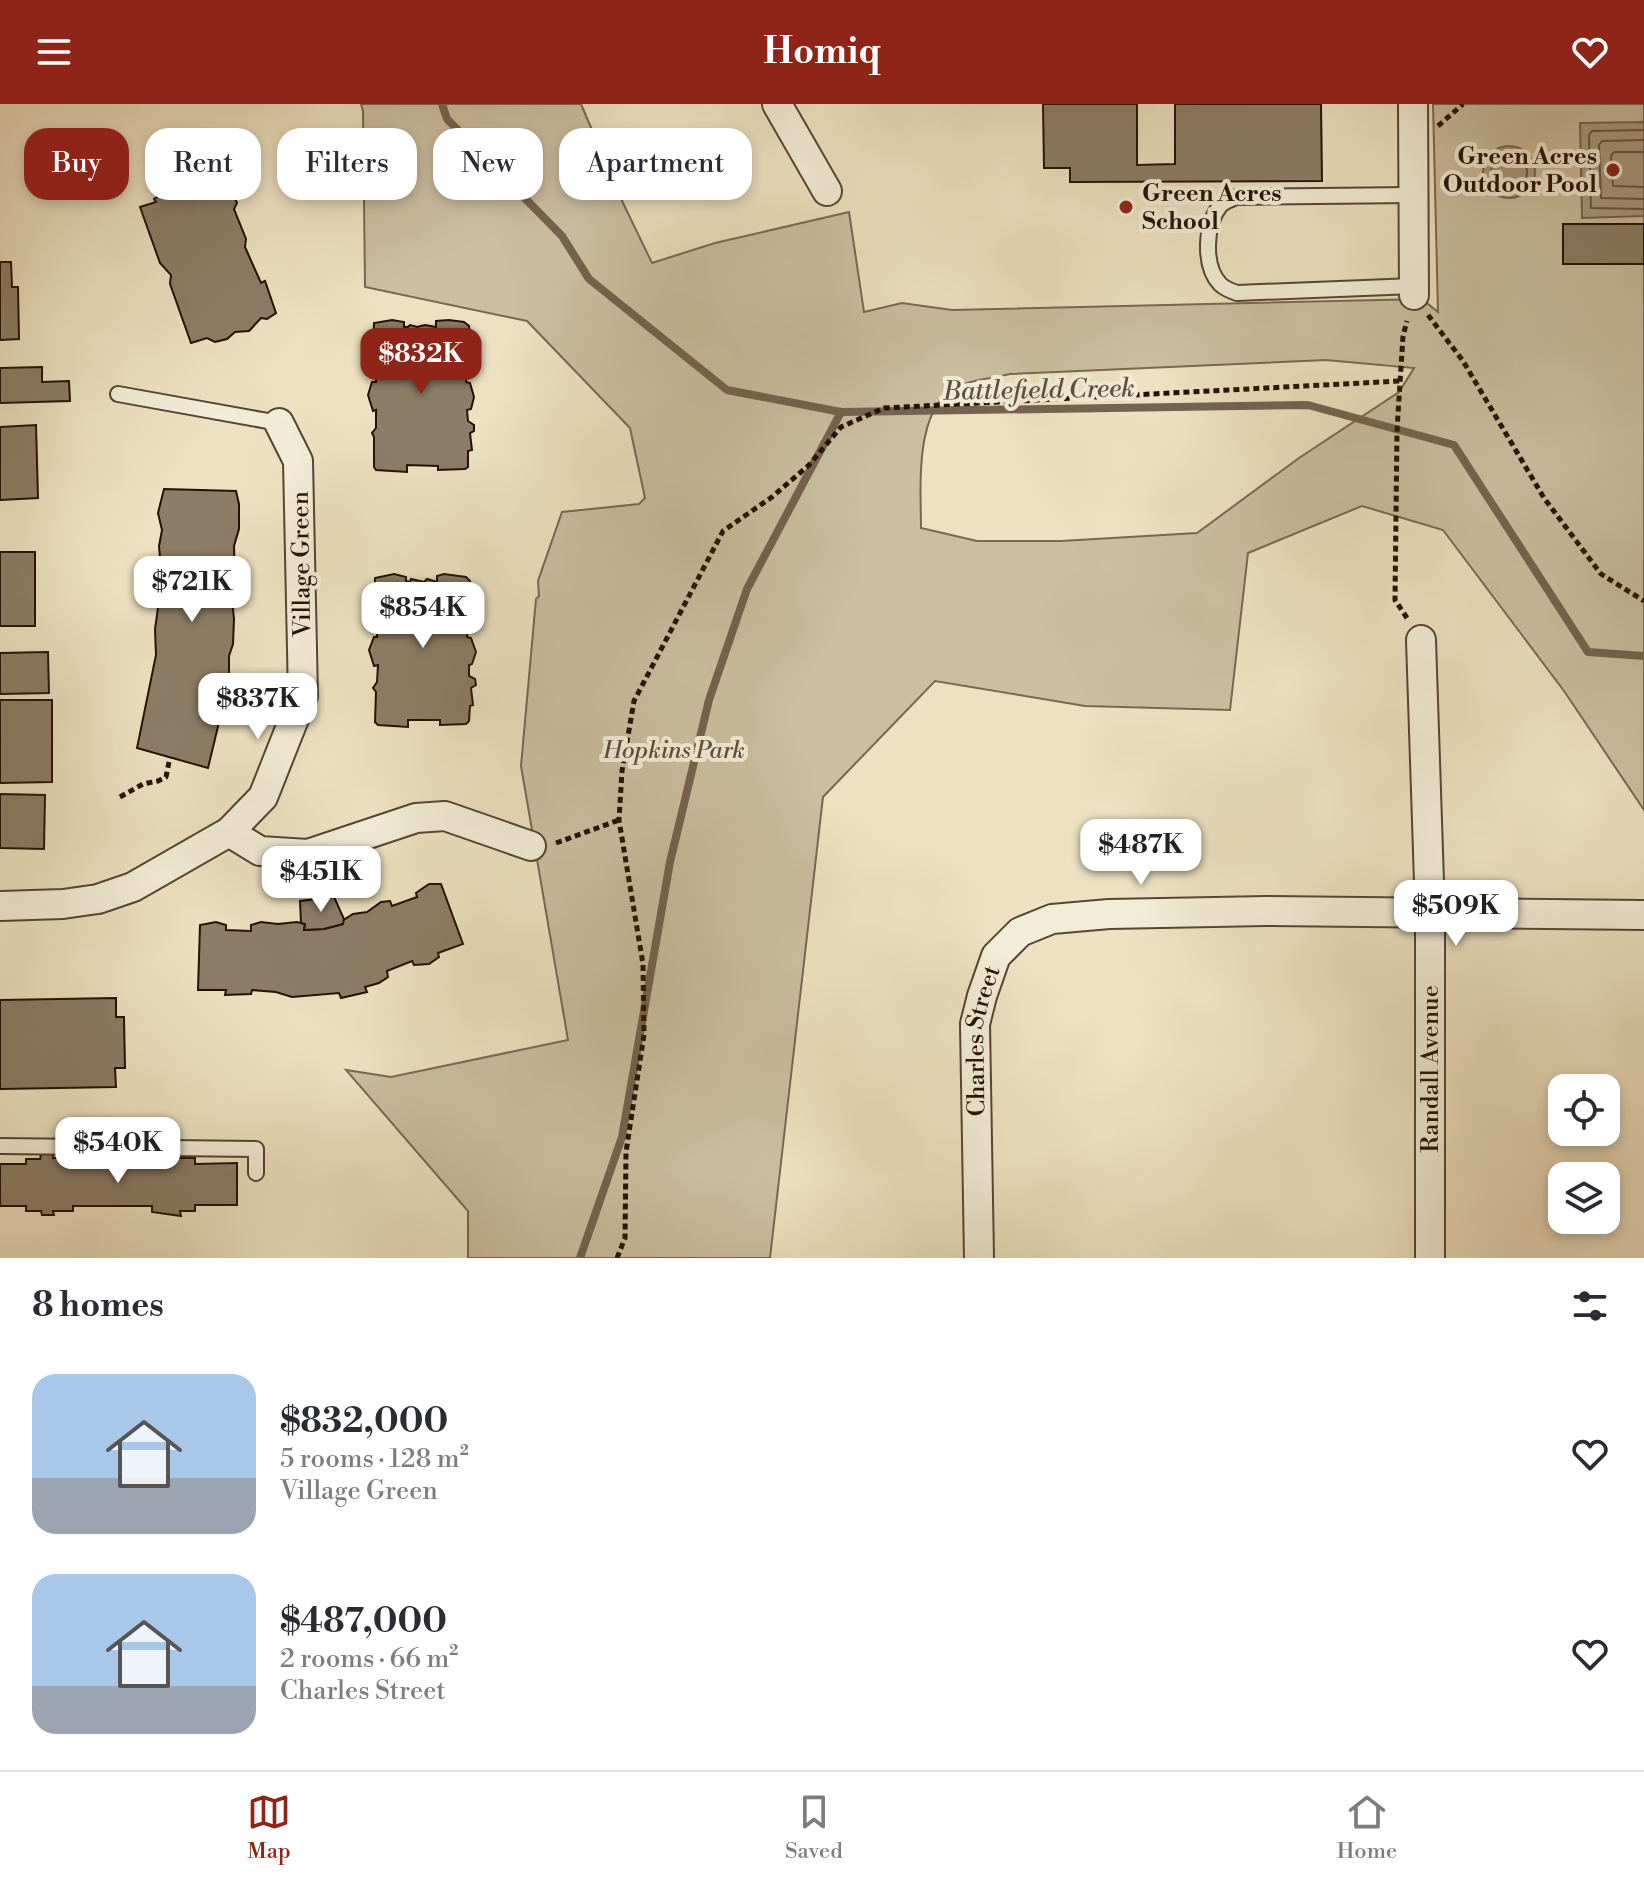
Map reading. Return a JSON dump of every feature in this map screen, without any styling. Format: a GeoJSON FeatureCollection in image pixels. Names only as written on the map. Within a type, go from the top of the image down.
{"type":"FeatureCollection","features":[{"type":"Feature","properties":{"kind":"street"},"geometry":{"type":"LineString","coordinates":[[777,104],[827,191]]}},
{"type":"Feature","properties":{"kind":"street"},"geometry":{"type":"LineString","coordinates":[[1413,104],[1414,291]]}},
{"type":"Feature","properties":{"kind":"street","name":"Village Green"},"geometry":{"type":"LineString","coordinates":[[0,906],[63,904],[98,899],[133,887],[229,832],[263,797],[303,696],[298,461],[279,423]]}},
{"type":"Feature","properties":{"kind":"street","name":"Randall Avenue"},"geometry":{"type":"LineString","coordinates":[[1421,640],[1430,912],[1430,1258]]}},
{"type":"Feature","properties":{"kind":"street"},"geometry":{"type":"LineString","coordinates":[[229,832],[260,851],[308,854],[416,818],[445,816],[531,846]]}},
{"type":"Feature","properties":{"kind":"street","name":"Charles Street"},"geometry":{"type":"LineString","coordinates":[[979,1258],[975,1024],[996,956],[1020,932],[1052,919],[1109,914],[1430,912],[1644,915]]}},
{"type":"Feature","properties":{"kind":"lane"},"geometry":{"type":"LineString","coordinates":[[1414,195],[1236,197],[1222,203],[1213,216],[1208,232],[1215,277],[1222,287],[1237,293],[1414,291]]}},
{"type":"Feature","properties":{"kind":"lane"},"geometry":{"type":"LineString","coordinates":[[118,394],[279,423]]}},
{"type":"Feature","properties":{"kind":"lane"},"geometry":{"type":"LineString","coordinates":[[0,1146],[256,1149],[256,1173]]}},
{"type":"Feature","properties":{"kind":"path"},"geometry":{"type":"LineString","coordinates":[[1414,291],[1403,336],[1400,381],[1395,600],[1421,640]]}},
{"type":"Feature","properties":{"kind":"path"},"geometry":{"type":"LineString","coordinates":[[1414,291],[1463,361],[1544,498],[1601,574],[1644,601]]}},
{"type":"Feature","properties":{"kind":"path"},"geometry":{"type":"LineString","coordinates":[[617,1258],[625,1238],[626,1152],[644,1035],[643,964],[619,820],[622,771],[634,701],[723,531],[772,497],[809,465],[841,427],[884,408],[1400,381]]}},
{"type":"Feature","properties":{"kind":"path"},"geometry":{"type":"LineString","coordinates":[[120,797],[143,784],[166,777],[170,757]]}},
{"type":"Feature","properties":{"kind":"path"},"geometry":{"type":"LineString","coordinates":[[531,846],[558,842],[619,820]]}},
{"type":"Feature","properties":{"kind":"green space","name":"Hopkins Park"},"geometry":{"type":"Polygon","coordinates":[[[361,104],[581,104],[591,128],[559,128],[559,200],[622,200],[652,263],[715,243],[849,212],[864,312],[902,303],[952,310],[1422,299],[1438,312],[1433,104],[1644,104],[1644,810],[1564,691],[1443,530],[1362,506],[1248,553],[1230,710],[1085,706],[935,681],[823,797],[770,1258],[468,1258],[468,1211],[346,1070],[391,1077],[568,1040],[521,766],[538,581],[562,512],[639,504],[645,498],[630,428],[527,321],[365,287],[364,200],[417,200],[417,128],[363,128],[361,104]],[[1326,360],[1010,374],[967,383],[946,395],[934,409],[927,427],[921,469],[921,528],[977,541],[1061,541],[1197,533],[1299,458],[1399,392],[1414,368],[1326,360]]]}},
{"type":"Feature","properties":{"kind":"water","name":"Green Acres Outdoor Pool"},"geometry":{"type":"Polygon","coordinates":[[[1644,122],[1644,216],[1582,218],[1580,123],[1644,122]]]}},
{"type":"Feature","properties":{"kind":"water"},"geometry":{"type":"Polygon","coordinates":[[[1509,146],[1527,154],[1535,172],[1527,190],[1509,198],[1491,190],[1483,172],[1491,154],[1509,146]]]}},
{"type":"Feature","properties":{"kind":"building"},"geometry":{"type":"Polygon","coordinates":[[[1043,104],[1137,104],[1137,165],[1175,164],[1175,104],[1321,104],[1322,181],[1070,182],[1070,168],[1044,168],[1043,104]]]}},
{"type":"Feature","properties":{"kind":"building"},"geometry":{"type":"Polygon","coordinates":[[[155,200],[236,200],[234,209],[246,239],[245,247],[261,283],[265,281],[276,313],[267,319],[261,318],[249,331],[235,332],[227,339],[215,342],[207,338],[191,343],[170,284],[171,275],[160,263],[140,207],[156,202],[155,200]]]}},
{"type":"Feature","properties":{"kind":"building"},"geometry":{"type":"Polygon","coordinates":[[[1563,224],[1644,224],[1644,264],[1563,264],[1563,224]]]}},
{"type":"Feature","properties":{"kind":"building"},"geometry":{"type":"Polygon","coordinates":[[[0,262],[11,262],[12,287],[18,287],[19,339],[0,340],[0,262]]]}},
{"type":"Feature","properties":{"kind":"building"},"geometry":{"type":"Polygon","coordinates":[[[449,320],[469,326],[471,342],[470,359],[466,362],[466,382],[470,383],[474,397],[471,409],[467,410],[468,421],[474,425],[474,431],[470,433],[472,450],[468,451],[468,467],[465,469],[438,470],[438,466],[407,465],[407,472],[376,470],[374,467],[372,433],[376,428],[376,410],[373,411],[368,395],[372,382],[376,382],[376,370],[372,367],[374,323],[404,322],[404,327],[436,327],[436,321],[449,320]]]}},
{"type":"Feature","properties":{"kind":"building"},"geometry":{"type":"Polygon","coordinates":[[[42,367],[42,382],[69,381],[70,401],[0,403],[0,368],[42,367]]]}},
{"type":"Feature","properties":{"kind":"building"},"geometry":{"type":"Polygon","coordinates":[[[36,425],[38,498],[0,500],[0,427],[36,425]]]}},
{"type":"Feature","properties":{"kind":"building"},"geometry":{"type":"Polygon","coordinates":[[[164,489],[236,491],[239,504],[239,529],[234,546],[234,619],[229,681],[208,768],[137,748],[156,655],[156,590],[161,569],[159,546],[162,530],[158,513],[164,489]]]}},
{"type":"Feature","properties":{"kind":"building"},"geometry":{"type":"Polygon","coordinates":[[[0,552],[35,552],[35,626],[0,626],[0,552]]]}},
{"type":"Feature","properties":{"kind":"building"},"geometry":{"type":"Polygon","coordinates":[[[394,574],[406,577],[406,581],[410,582],[411,579],[424,582],[427,579],[437,582],[437,576],[444,574],[466,577],[470,581],[473,596],[467,637],[471,638],[476,652],[469,665],[469,676],[475,679],[476,685],[471,688],[473,705],[470,706],[466,724],[440,725],[440,720],[408,720],[408,727],[378,725],[375,722],[376,692],[373,688],[377,682],[378,665],[374,666],[369,650],[374,637],[377,637],[377,624],[374,622],[375,578],[394,574]]]}},
{"type":"Feature","properties":{"kind":"building"},"geometry":{"type":"Polygon","coordinates":[[[48,652],[49,693],[0,694],[0,653],[48,652]]]}},
{"type":"Feature","properties":{"kind":"building"},"geometry":{"type":"Polygon","coordinates":[[[0,700],[52,700],[52,782],[0,783],[0,700]]]}},
{"type":"Feature","properties":{"kind":"building"},"geometry":{"type":"Polygon","coordinates":[[[0,794],[45,795],[44,849],[0,848],[0,794]]]}},
{"type":"Feature","properties":{"kind":"building"},"geometry":{"type":"Polygon","coordinates":[[[429,884],[441,884],[463,944],[438,953],[439,957],[429,964],[414,965],[412,961],[387,971],[388,977],[365,987],[367,992],[341,998],[339,993],[292,997],[252,990],[251,994],[225,995],[226,990],[198,990],[200,925],[216,922],[226,925],[226,930],[251,931],[251,925],[261,922],[297,922],[305,924],[304,930],[324,929],[343,924],[342,921],[353,914],[367,912],[381,902],[390,901],[392,906],[417,897],[416,893],[429,884]]]}},
{"type":"Feature","properties":{"kind":"building"},"geometry":{"type":"Polygon","coordinates":[[[334,897],[344,919],[343,924],[304,930],[300,901],[334,897]]]}},
{"type":"Feature","properties":{"kind":"building"},"geometry":{"type":"Polygon","coordinates":[[[116,998],[116,1017],[124,1017],[125,1068],[115,1068],[116,1087],[0,1089],[0,1000],[116,998]]]}},
{"type":"Feature","properties":{"kind":"building"},"geometry":{"type":"Polygon","coordinates":[[[41,1154],[68,1158],[68,1164],[152,1165],[153,1159],[168,1159],[168,1155],[180,1154],[180,1158],[195,1158],[195,1164],[237,1163],[237,1205],[195,1205],[195,1211],[180,1211],[181,1216],[152,1212],[152,1206],[73,1206],[73,1211],[53,1211],[54,1215],[42,1215],[41,1211],[26,1211],[26,1206],[0,1206],[0,1164],[26,1164],[26,1159],[40,1159],[41,1154]]]}},
{"type":"Feature","properties":{"kind":"waterway","name":"Battlefield Creek"},"geometry":{"type":"LineString","coordinates":[[442,104],[447,119],[562,236],[589,279],[727,390],[841,412],[1308,405],[1454,445],[1588,652],[1644,656]]}},
{"type":"Feature","properties":{"kind":"waterway"},"geometry":{"type":"LineString","coordinates":[[580,1258],[622,1137],[670,862],[709,700],[747,589],[841,412]]}},
{"type":"Feature","properties":{"kind":"place","name":"Green Acres Outdoor Pool"},"geometry":{"type":"Point","coordinates":[1613,170]}},
{"type":"Feature","properties":{"kind":"place","name":"Green Acres School"},"geometry":{"type":"Point","coordinates":[1126,207]}}]}
